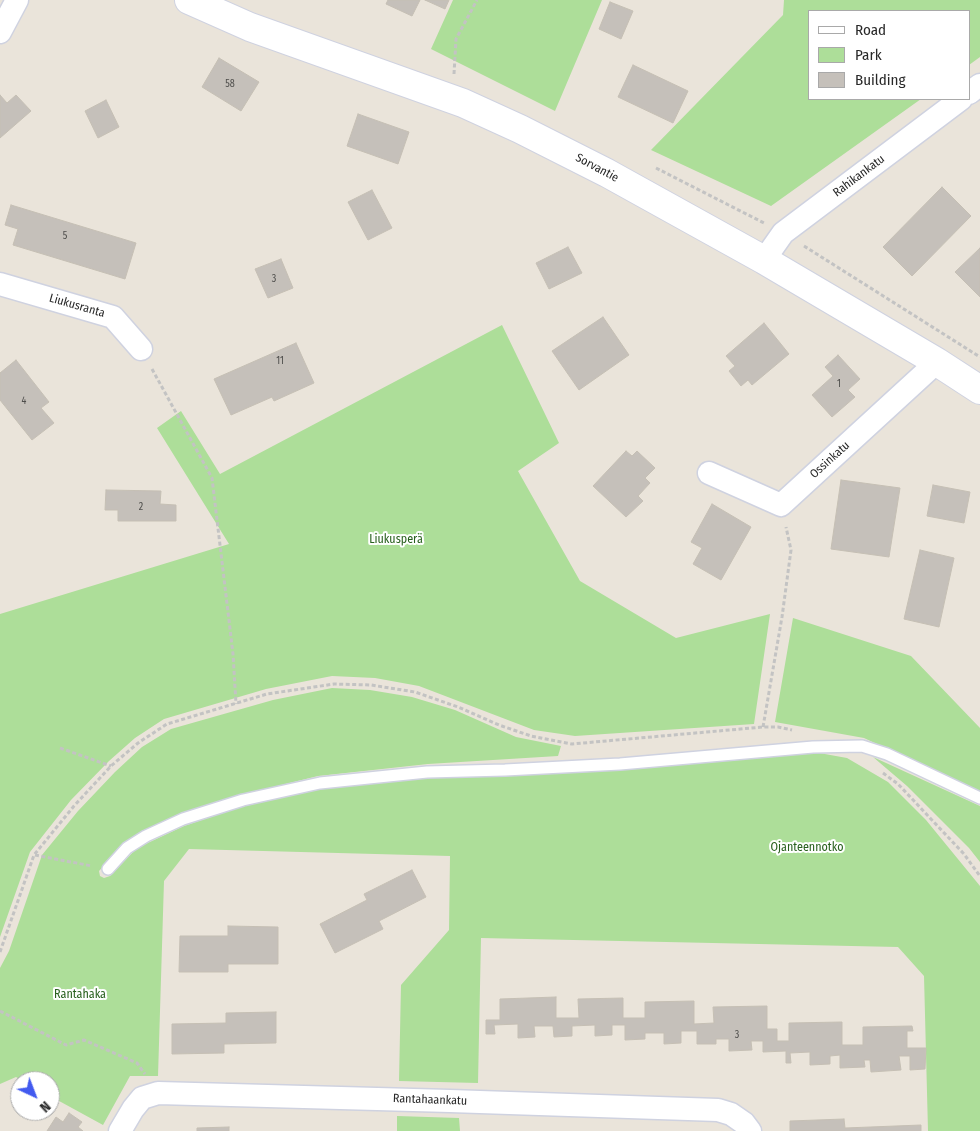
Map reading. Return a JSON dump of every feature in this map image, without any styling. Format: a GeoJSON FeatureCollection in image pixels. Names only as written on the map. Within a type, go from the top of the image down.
{"type":"FeatureCollection","features":[{"type":"Feature","properties":{"kind":"main road","name":"Sorvantie"},"geometry":{"type":"LineString","coordinates":[[189,0],[250,27],[463,103],[512,125],[607,173],[764,260],[937,362],[980,390]]}},
{"type":"Feature","properties":{"kind":"street"},"geometry":{"type":"LineString","coordinates":[[0,32],[17,0]]}},
{"type":"Feature","properties":{"kind":"street","name":"Rahikankatu"},"geometry":{"type":"LineString","coordinates":[[764,260],[783,233],[960,100]]}},
{"type":"Feature","properties":{"kind":"street","name":"Liukusranta"},"geometry":{"type":"LineString","coordinates":[[0,284],[113,317],[141,348]]}},
{"type":"Feature","properties":{"kind":"street","name":"Ossinkatu"},"geometry":{"type":"LineString","coordinates":[[781,505],[937,362]]}},
{"type":"Feature","properties":{"kind":"street"},"geometry":{"type":"LineString","coordinates":[[709,473],[781,505]]}},
{"type":"Feature","properties":{"kind":"street","name":"Rantahaankatu"},"geometry":{"type":"LineString","coordinates":[[120,1131],[142,1098],[158,1093],[450,1100],[718,1110],[731,1114],[744,1123],[750,1131]]}},
{"type":"Feature","properties":{"kind":"lane"},"geometry":{"type":"LineString","coordinates":[[108,869],[128,848],[146,836],[183,819],[243,800],[320,783],[427,772],[620,764],[812,747],[862,746],[887,754],[980,798]]}},
{"type":"Feature","properties":{"kind":"path"},"geometry":{"type":"LineString","coordinates":[[454,75],[456,39],[477,0]]}},
{"type":"Feature","properties":{"kind":"path"},"geometry":{"type":"LineString","coordinates":[[141,348],[212,478],[233,654],[236,704]]}},
{"type":"Feature","properties":{"kind":"path"},"geometry":{"type":"LineString","coordinates":[[763,728],[782,617],[791,550],[781,505]]}},
{"type":"Feature","properties":{"kind":"path"},"geometry":{"type":"LineString","coordinates":[[60,748],[111,766]]}},
{"type":"Feature","properties":{"kind":"path"},"geometry":{"type":"LineString","coordinates":[[34,855],[108,869]]}},
{"type":"Feature","properties":{"kind":"path"},"geometry":{"type":"LineString","coordinates":[[0,1011],[66,1045],[84,1040],[138,1063],[158,1093]]}},
{"type":"Feature","properties":{"kind":"green space"},"geometry":{"type":"Polygon","coordinates":[[[453,0],[602,0],[555,111],[431,49],[453,0]]]}},
{"type":"Feature","properties":{"kind":"green space"},"geometry":{"type":"Polygon","coordinates":[[[784,0],[980,0],[980,57],[970,64],[970,10],[808,10],[808,100],[920,100],[771,206],[651,150],[783,15],[784,0]]]}},
{"type":"Feature","properties":{"kind":"green space","name":"Liukusperä"},"geometry":{"type":"Polygon","coordinates":[[[502,325],[559,443],[518,471],[580,581],[676,638],[770,614],[754,724],[575,736],[534,730],[419,686],[375,678],[332,676],[266,689],[164,719],[135,738],[109,761],[71,800],[30,852],[0,937],[0,614],[229,544],[157,428],[181,411],[220,474],[502,325]]]}},
{"type":"Feature","properties":{"kind":"green space"},"geometry":{"type":"Polygon","coordinates":[[[793,618],[911,656],[980,728],[980,792],[864,738],[775,722],[793,618]]]}},
{"type":"Feature","properties":{"kind":"green space"},"geometry":{"type":"Polygon","coordinates":[[[332,688],[370,690],[412,697],[455,710],[516,737],[561,746],[558,756],[428,764],[318,776],[245,794],[180,814],[143,832],[119,850],[99,871],[100,876],[104,878],[110,876],[137,848],[184,826],[243,806],[320,787],[426,775],[808,751],[847,758],[888,782],[926,820],[980,886],[980,1131],[928,1131],[924,976],[898,947],[481,938],[478,1083],[399,1081],[401,985],[449,930],[450,856],[189,849],[164,881],[158,1076],[130,1076],[103,1125],[60,1101],[60,1071],[10,1071],[10,1080],[0,1084],[0,968],[9,951],[42,855],[78,811],[142,747],[171,729],[273,700],[332,688]]]}},
{"type":"Feature","properties":{"kind":"green space"},"geometry":{"type":"Polygon","coordinates":[[[873,757],[980,806],[980,862],[969,848],[907,786],[873,757]]]}},
{"type":"Feature","properties":{"kind":"green space"},"geometry":{"type":"Polygon","coordinates":[[[397,1116],[459,1118],[460,1131],[397,1131],[397,1116]]]}},
{"type":"Feature","properties":{"kind":"building"},"geometry":{"type":"Polygon","coordinates":[[[388,0],[420,0],[412,16],[386,4],[388,0]]]}},
{"type":"Feature","properties":{"kind":"building"},"geometry":{"type":"Polygon","coordinates":[[[425,0],[449,0],[445,9],[425,0]]]}},
{"type":"Feature","properties":{"kind":"building"},"geometry":{"type":"Polygon","coordinates":[[[610,2],[633,11],[621,39],[599,29],[610,2]]]}},
{"type":"Feature","properties":{"kind":"building"},"geometry":{"type":"Polygon","coordinates":[[[219,58],[259,82],[241,111],[202,87],[219,58]]]}},
{"type":"Feature","properties":{"kind":"building"},"geometry":{"type":"Polygon","coordinates":[[[633,65],[688,91],[673,123],[618,97],[633,65]]]}},
{"type":"Feature","properties":{"kind":"building"},"geometry":{"type":"Polygon","coordinates":[[[0,95],[7,103],[16,95],[31,111],[0,138],[0,95]]]}},
{"type":"Feature","properties":{"kind":"building"},"geometry":{"type":"Polygon","coordinates":[[[106,100],[119,127],[98,138],[85,111],[106,100]]]}},
{"type":"Feature","properties":{"kind":"building"},"geometry":{"type":"Polygon","coordinates":[[[358,114],[409,132],[398,164],[347,146],[358,114]]]}},
{"type":"Feature","properties":{"kind":"building"},"geometry":{"type":"Polygon","coordinates":[[[942,187],[971,216],[912,276],[883,247],[942,187]]]}},
{"type":"Feature","properties":{"kind":"building"},"geometry":{"type":"Polygon","coordinates":[[[372,190],[392,228],[368,240],[348,202],[372,190]]]}},
{"type":"Feature","properties":{"kind":"building"},"geometry":{"type":"Polygon","coordinates":[[[11,205],[136,243],[125,279],[13,245],[18,229],[5,225],[11,205]]]}},
{"type":"Feature","properties":{"kind":"building"},"geometry":{"type":"Polygon","coordinates":[[[568,247],[582,273],[549,289],[536,263],[568,247]]]}},
{"type":"Feature","properties":{"kind":"building"},"geometry":{"type":"Polygon","coordinates":[[[980,248],[980,297],[955,272],[980,248]]]}},
{"type":"Feature","properties":{"kind":"building"},"geometry":{"type":"Polygon","coordinates":[[[281,259],[293,288],[268,298],[255,269],[281,259]]]}},
{"type":"Feature","properties":{"kind":"building"},"geometry":{"type":"Polygon","coordinates":[[[603,317],[629,355],[579,390],[552,351],[603,317]]]}},
{"type":"Feature","properties":{"kind":"building"},"geometry":{"type":"Polygon","coordinates":[[[764,323],[789,354],[752,385],[748,380],[741,386],[729,371],[735,366],[726,356],[764,323]]]}},
{"type":"Feature","properties":{"kind":"building"},"geometry":{"type":"Polygon","coordinates":[[[296,343],[314,383],[274,401],[272,397],[231,415],[214,379],[296,343]]]}},
{"type":"Feature","properties":{"kind":"building"},"geometry":{"type":"Polygon","coordinates":[[[838,355],[860,379],[848,390],[855,397],[832,417],[812,395],[833,376],[825,367],[838,355]]]}},
{"type":"Feature","properties":{"kind":"building"},"geometry":{"type":"Polygon","coordinates":[[[16,360],[49,402],[41,408],[54,423],[32,440],[0,400],[0,373],[16,360]]]}},
{"type":"Feature","properties":{"kind":"building"},"geometry":{"type":"Polygon","coordinates":[[[626,451],[632,456],[637,451],[655,468],[645,478],[650,483],[638,496],[643,501],[626,517],[593,486],[626,451]]]}},
{"type":"Feature","properties":{"kind":"building"},"geometry":{"type":"Polygon","coordinates":[[[841,480],[900,488],[889,557],[831,549],[841,480]]]}},
{"type":"Feature","properties":{"kind":"building"},"geometry":{"type":"Polygon","coordinates":[[[933,485],[970,492],[964,523],[927,516],[933,485]]]}},
{"type":"Feature","properties":{"kind":"building"},"geometry":{"type":"Polygon","coordinates":[[[106,490],[161,491],[160,504],[176,505],[176,521],[118,521],[118,510],[105,510],[106,490]]]}},
{"type":"Feature","properties":{"kind":"building"},"geometry":{"type":"Polygon","coordinates":[[[712,504],[751,527],[721,580],[693,564],[702,548],[691,542],[712,504]]]}},
{"type":"Feature","properties":{"kind":"building"},"geometry":{"type":"Polygon","coordinates":[[[920,550],[954,558],[939,627],[904,619],[920,550]]]}},
{"type":"Feature","properties":{"kind":"building"},"geometry":{"type":"Polygon","coordinates":[[[412,870],[426,897],[379,921],[383,929],[335,953],[320,924],[367,900],[364,894],[412,870]]]}},
{"type":"Feature","properties":{"kind":"building"},"geometry":{"type":"Polygon","coordinates":[[[228,926],[278,927],[278,964],[228,964],[228,972],[179,972],[180,936],[228,936],[228,926]]]}},
{"type":"Feature","properties":{"kind":"building"},"geometry":{"type":"Polygon","coordinates":[[[556,997],[556,1018],[579,1018],[578,999],[623,998],[623,1018],[645,1018],[645,1002],[694,1001],[694,1024],[714,1023],[713,1007],[767,1006],[767,1029],[777,1029],[777,1041],[789,1041],[789,1023],[842,1022],[842,1045],[863,1045],[863,1027],[912,1026],[913,1031],[907,1031],[907,1048],[926,1048],[925,1069],[910,1070],[910,1056],[899,1056],[901,1070],[871,1072],[870,1060],[864,1060],[865,1067],[840,1068],[840,1055],[830,1056],[830,1064],[810,1065],[810,1052],[790,1053],[791,1063],[786,1063],[786,1051],[763,1052],[763,1041],[751,1041],[752,1050],[729,1051],[729,1039],[716,1039],[716,1044],[697,1044],[697,1031],[681,1031],[681,1043],[664,1044],[664,1033],[645,1033],[645,1039],[625,1040],[625,1025],[612,1025],[612,1035],[595,1036],[595,1025],[572,1026],[572,1036],[554,1037],[553,1026],[534,1026],[535,1037],[518,1038],[518,1024],[494,1025],[495,1034],[486,1034],[486,1020],[500,1020],[500,999],[556,997]]]}},
{"type":"Feature","properties":{"kind":"building"},"geometry":{"type":"Polygon","coordinates":[[[276,1012],[276,1043],[224,1044],[224,1053],[172,1054],[172,1024],[226,1023],[226,1013],[276,1012]]]}},
{"type":"Feature","properties":{"kind":"building"},"geometry":{"type":"Polygon","coordinates":[[[69,1113],[82,1122],[78,1127],[83,1131],[47,1131],[53,1121],[60,1120],[63,1122],[69,1113]]]}},
{"type":"Feature","properties":{"kind":"building"},"geometry":{"type":"Polygon","coordinates":[[[844,1119],[845,1128],[921,1125],[921,1131],[790,1131],[790,1121],[844,1119]]]}},
{"type":"Feature","properties":{"kind":"building"},"geometry":{"type":"Polygon","coordinates":[[[229,1127],[229,1131],[197,1131],[197,1128],[229,1127]]]}},
{"type":"Feature","properties":{"kind":"park label","name":"Ojanteennotko"},"geometry":{"type":"Point","coordinates":[807,848]}},
{"type":"Feature","properties":{"kind":"park label","name":"Rantahaka"},"geometry":{"type":"Point","coordinates":[80,995]}}]}
